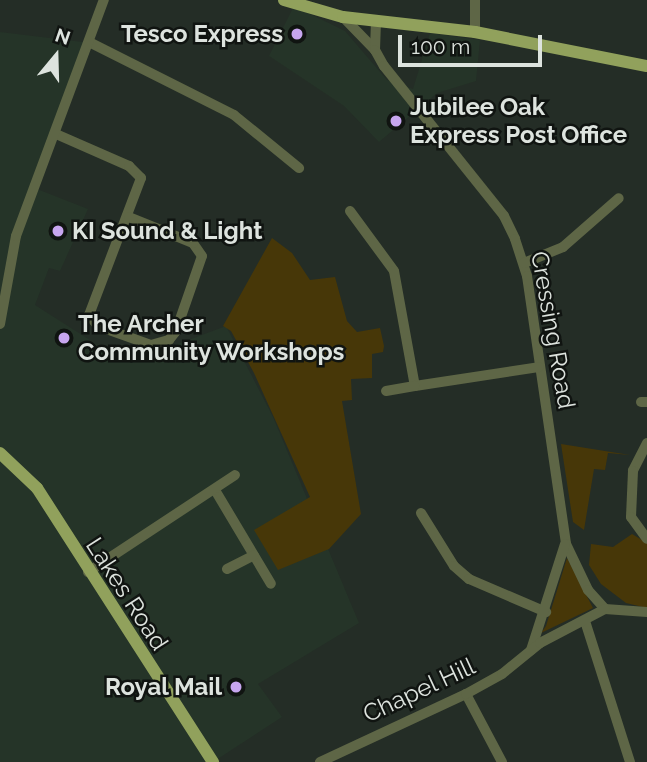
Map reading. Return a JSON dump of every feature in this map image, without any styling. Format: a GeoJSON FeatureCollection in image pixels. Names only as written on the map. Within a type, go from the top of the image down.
{"type":"FeatureCollection","features":[{"type":"Feature","properties":{"kind":"main road"},"geometry":{"type":"LineString","coordinates":[[284,0],[343,17],[475,32],[647,66]]}},
{"type":"Feature","properties":{"kind":"main road","name":"Lakes Road"},"geometry":{"type":"LineString","coordinates":[[0,453],[37,488],[88,572],[213,762]]}},
{"type":"Feature","properties":{"kind":"street"},"geometry":{"type":"LineString","coordinates":[[0,324],[16,236],[91,43],[104,0]]}},
{"type":"Feature","properties":{"kind":"street"},"geometry":{"type":"LineString","coordinates":[[475,0],[475,32]]}},
{"type":"Feature","properties":{"kind":"street","name":"Cressing Road"},"geometry":{"type":"LineString","coordinates":[[343,17],[375,50],[449,153],[504,216],[524,263],[565,544],[588,590],[605,609]]}},
{"type":"Feature","properties":{"kind":"street"},"geometry":{"type":"LineString","coordinates":[[375,50],[376,21]]}},
{"type":"Feature","properties":{"kind":"street"},"geometry":{"type":"LineString","coordinates":[[91,43],[234,115],[299,168]]}},
{"type":"Feature","properties":{"kind":"street"},"geometry":{"type":"LineString","coordinates":[[55,134],[137,171],[141,184],[89,315],[97,326],[151,345],[169,340],[176,331],[202,256],[193,243],[129,217]]}},
{"type":"Feature","properties":{"kind":"street"},"geometry":{"type":"LineString","coordinates":[[524,263],[552,254],[571,241],[619,198]]}},
{"type":"Feature","properties":{"kind":"street"},"geometry":{"type":"LineString","coordinates":[[350,211],[394,271],[415,386]]}},
{"type":"Feature","properties":{"kind":"street"},"geometry":{"type":"LineString","coordinates":[[562,231],[571,241]]}},
{"type":"Feature","properties":{"kind":"street"},"geometry":{"type":"LineString","coordinates":[[386,391],[539,368]]}},
{"type":"Feature","properties":{"kind":"street"},"geometry":{"type":"LineString","coordinates":[[647,443],[635,464],[632,523],[647,539]]}},
{"type":"Feature","properties":{"kind":"street"},"geometry":{"type":"LineString","coordinates":[[88,572],[235,475]]}},
{"type":"Feature","properties":{"kind":"street"},"geometry":{"type":"LineString","coordinates":[[215,490],[271,584]]}},
{"type":"Feature","properties":{"kind":"street"},"geometry":{"type":"LineString","coordinates":[[421,513],[453,566],[469,579],[545,612]]}},
{"type":"Feature","properties":{"kind":"street"},"geometry":{"type":"LineString","coordinates":[[531,650],[565,544]]}},
{"type":"Feature","properties":{"kind":"street"},"geometry":{"type":"LineString","coordinates":[[227,569],[254,555]]}},
{"type":"Feature","properties":{"kind":"street"},"geometry":{"type":"LineString","coordinates":[[605,609],[647,612]]}},
{"type":"Feature","properties":{"kind":"street","name":"Chapel Hill"},"geometry":{"type":"LineString","coordinates":[[320,762],[466,694],[531,650],[605,609]]}},
{"type":"Feature","properties":{"kind":"street"},"geometry":{"type":"LineString","coordinates":[[585,621],[631,762]]}},
{"type":"Feature","properties":{"kind":"street"},"geometry":{"type":"LineString","coordinates":[[466,694],[502,762]]}},
{"type":"Feature","properties":{"kind":"shaded area"},"geometry":{"type":"Polygon","coordinates":[[[294,6],[345,31],[387,80],[413,89],[430,33],[480,40],[476,81],[437,93],[379,142],[344,106],[269,56],[294,6]]]}},
{"type":"Feature","properties":{"kind":"shaded area"},"geometry":{"type":"Polygon","coordinates":[[[0,32],[91,43],[37,189],[88,209],[60,271],[49,268],[35,305],[104,349],[140,358],[226,326],[273,417],[359,623],[258,684],[282,717],[213,762],[0,762],[0,32]]]}},
{"type":"Feature","properties":{"kind":"shaded area"},"geometry":{"type":"Polygon","coordinates":[[[272,238],[292,253],[310,280],[335,277],[347,321],[357,332],[380,328],[384,346],[383,352],[372,354],[372,378],[351,379],[352,400],[342,401],[361,514],[329,549],[278,570],[254,530],[310,497],[254,373],[231,331],[223,326],[272,238]]]}},
{"type":"Feature","properties":{"kind":"shaded area"},"geometry":{"type":"Polygon","coordinates":[[[561,444],[630,455],[608,453],[605,470],[594,469],[584,530],[573,522],[561,444]]]}},
{"type":"Feature","properties":{"kind":"shaded area"},"geometry":{"type":"Polygon","coordinates":[[[632,534],[647,543],[647,608],[626,603],[601,584],[589,565],[591,544],[613,547],[632,534]]]}},
{"type":"Feature","properties":{"kind":"shaded area"},"geometry":{"type":"Polygon","coordinates":[[[567,558],[593,608],[541,633],[546,626],[567,558]]]}},
{"type":"Feature","properties":{"kind":"place","name":"Tesco Express"},"geometry":{"type":"Point","coordinates":[297,34]}},
{"type":"Feature","properties":{"kind":"place","name":"Jubilee Oak Express Post Office"},"geometry":{"type":"Point","coordinates":[396,121]}},
{"type":"Feature","properties":{"kind":"place","name":"KI Sound & Light"},"geometry":{"type":"Point","coordinates":[58,231]}},
{"type":"Feature","properties":{"kind":"place","name":"The Archer Community Workshops"},"geometry":{"type":"Point","coordinates":[64,338]}},
{"type":"Feature","properties":{"kind":"place","name":"Royal Mail"},"geometry":{"type":"Point","coordinates":[236,687]}}]}
